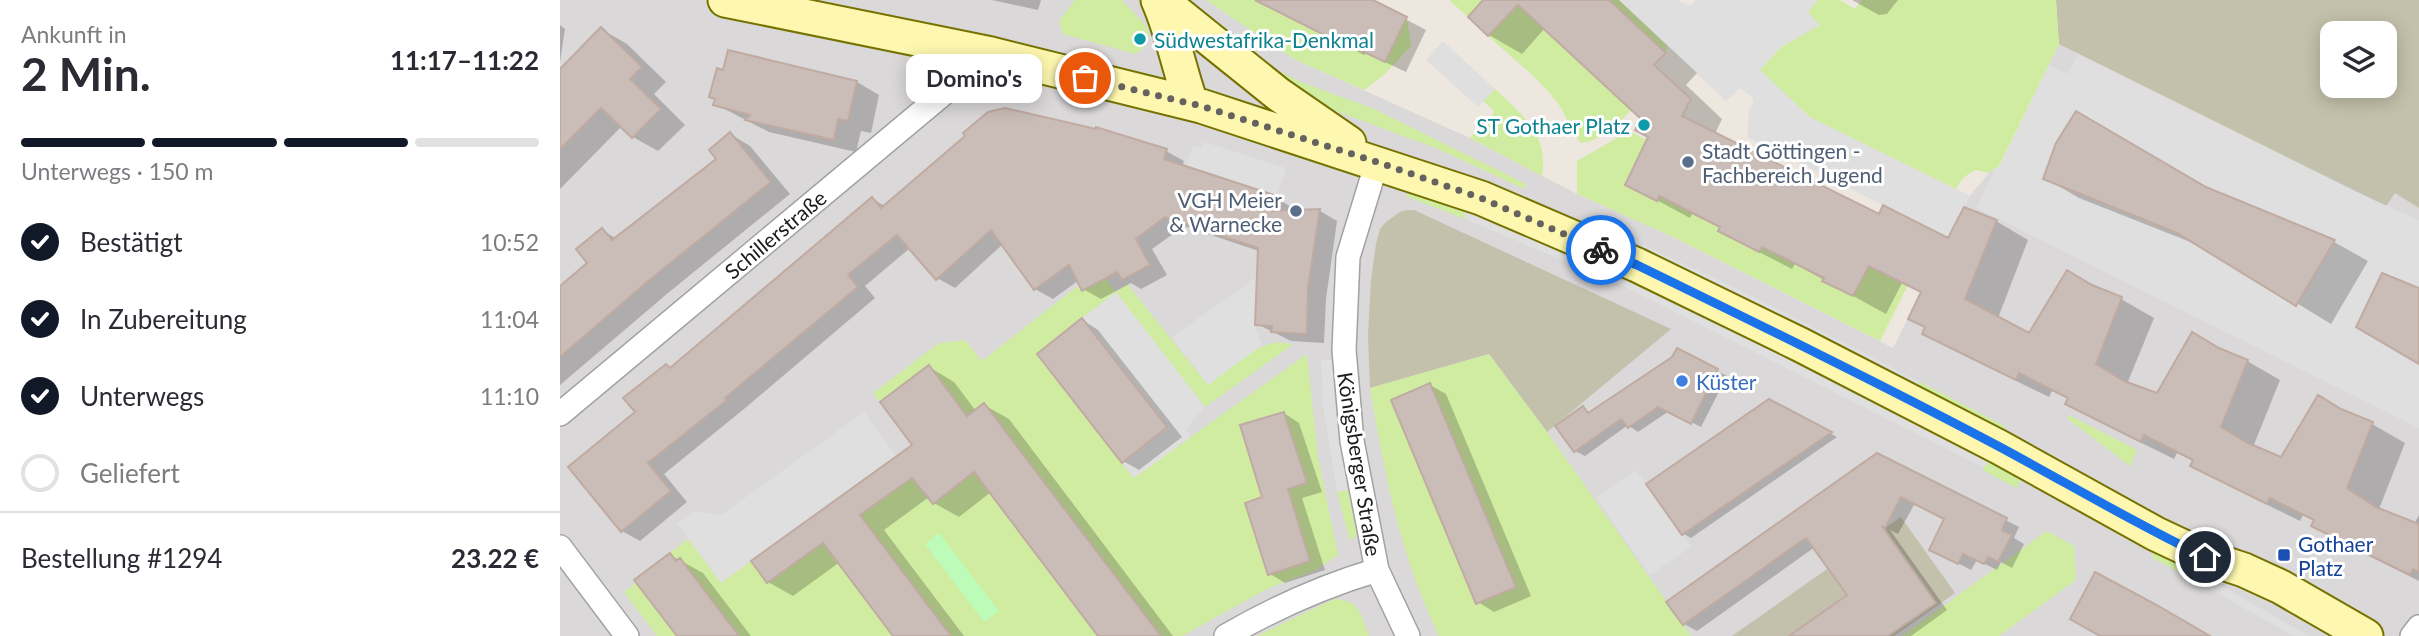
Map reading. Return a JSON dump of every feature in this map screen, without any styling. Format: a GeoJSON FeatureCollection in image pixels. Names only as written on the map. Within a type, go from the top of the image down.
{"type":"FeatureCollection","features":[{"type":"Feature","properties":{"kind":"main road"},"geometry":{"type":"LineString","coordinates":[[725,0],[990,54],[1191,103],[1481,198],[1637,265],[1898,394],[2156,534],[2281,587],[2367,636]]}},
{"type":"Feature","properties":{"kind":"main road"},"geometry":{"type":"LineString","coordinates":[[1160,0],[1191,103]]}},
{"type":"Feature","properties":{"kind":"main road"},"geometry":{"type":"LineString","coordinates":[[1160,0],[1278,94],[1377,162]]}},
{"type":"Feature","properties":{"kind":"street","name":"Schillerstraße"},"geometry":{"type":"LineString","coordinates":[[560,414],[990,54]]}},
{"type":"Feature","properties":{"kind":"street","name":"Königsberger Straße"},"geometry":{"type":"LineString","coordinates":[[1377,162],[1348,257],[1343,350],[1352,441],[1377,570],[1408,636]]}},
{"type":"Feature","properties":{"kind":"street"},"geometry":{"type":"LineString","coordinates":[[560,547],[627,636]]}},
{"type":"Feature","properties":{"kind":"street"},"geometry":{"type":"LineString","coordinates":[[1226,636],[1291,602],[1341,581],[1377,570]]}},
{"type":"Feature","properties":{"kind":"street"},"geometry":{"type":"LineString","coordinates":[[2412,636],[2419,627]]}},
{"type":"Feature","properties":{"kind":"shaded area"},"geometry":{"type":"Polygon","coordinates":[[[560,0],[1206,0],[1294,59],[1470,138],[1577,194],[1671,236],[1893,348],[1968,198],[1989,173],[1999,168],[2059,44],[2056,0],[2419,0],[2419,636],[560,636],[560,0]]]}},
{"type":"Feature","properties":{"kind":"shaded area"},"geometry":{"type":"Polygon","coordinates":[[[1619,0],[1677,0],[1690,6],[1696,0],[1818,0],[1808,12],[1820,25],[1781,47],[1760,70],[1810,117],[1970,196],[1948,238],[1747,137],[1749,111],[1754,101],[1750,95],[1740,88],[1726,101],[1619,0]]]}},
{"type":"Feature","properties":{"kind":"shaded area"},"geometry":{"type":"Polygon","coordinates":[[[2056,0],[2419,0],[2419,208],[2395,193],[2386,206],[2059,44],[2056,0]]]}},
{"type":"Feature","properties":{"kind":"shaded area"},"geometry":{"type":"Polygon","coordinates":[[[1443,41],[1495,89],[1478,107],[1426,60],[1443,41]]]}},
{"type":"Feature","properties":{"kind":"shaded area"},"geometry":{"type":"Polygon","coordinates":[[[2078,54],[2358,193],[2419,220],[2419,288],[2382,273],[2419,364],[2419,428],[1976,208],[1995,168],[1999,168],[2049,65],[2068,74],[2078,54]],[[2076,111],[2056,143],[2043,180],[2177,233],[2296,305],[2334,240],[2206,187],[2076,111]]]}},
{"type":"Feature","properties":{"kind":"shaded area"},"geometry":{"type":"Polygon","coordinates":[[[1204,142],[1286,168],[1277,196],[1186,166],[1193,145],[1202,148],[1204,142]]]}},
{"type":"Feature","properties":{"kind":"shaded area"},"geometry":{"type":"Polygon","coordinates":[[[1464,207],[1631,280],[1992,461],[1983,467],[1621,285],[1465,219],[1464,207]]]}},
{"type":"Feature","properties":{"kind":"shaded area"},"geometry":{"type":"Polygon","coordinates":[[[1407,210],[1414,210],[1671,329],[1547,432],[1489,354],[1370,388],[1368,336],[1376,244],[1380,229],[1386,222],[1407,210]]]}},
{"type":"Feature","properties":{"kind":"shaded area"},"geometry":{"type":"Polygon","coordinates":[[[1644,245],[1748,294],[1918,381],[1923,394],[1636,250],[1644,245]]]}},
{"type":"Feature","properties":{"kind":"shaded area"},"geometry":{"type":"Polygon","coordinates":[[[1257,277],[1255,325],[1262,345],[1208,385],[1172,337],[1257,277]]]}},
{"type":"Feature","properties":{"kind":"shaded area"},"geometry":{"type":"Polygon","coordinates":[[[1116,292],[1205,407],[1186,429],[1191,437],[1134,478],[1122,463],[1167,427],[1082,318],[1116,292]]]}},
{"type":"Feature","properties":{"kind":"shaded area"},"geometry":{"type":"Polygon","coordinates":[[[1321,360],[1332,360],[1335,405],[1348,490],[1337,492],[1323,406],[1321,360]]]}},
{"type":"Feature","properties":{"kind":"shaded area"},"geometry":{"type":"Polygon","coordinates":[[[864,412],[896,456],[721,583],[677,523],[693,511],[721,515],[864,412]]]}},
{"type":"Feature","properties":{"kind":"shaded area"},"geometry":{"type":"Polygon","coordinates":[[[1636,470],[1691,547],[1650,575],[1596,498],[1636,470]]]}},
{"type":"Feature","properties":{"kind":"shaded area"},"geometry":{"type":"Polygon","coordinates":[[[1901,517],[1955,593],[1894,636],[1732,636],[1901,517]]]}},
{"type":"Feature","properties":{"kind":"shaded area"},"geometry":{"type":"Polygon","coordinates":[[[2190,568],[2309,636],[2293,636],[2194,580],[2190,568]]]}},
{"type":"Feature","properties":{"kind":"green space"},"geometry":{"type":"Polygon","coordinates":[[[1075,0],[1122,0],[1147,27],[1149,39],[1136,54],[1063,34],[1059,21],[1075,0]]]}},
{"type":"Feature","properties":{"kind":"green space"},"geometry":{"type":"Polygon","coordinates":[[[1206,0],[1260,0],[1279,10],[1278,13],[1291,19],[1293,17],[1343,45],[1345,43],[1385,62],[1407,17],[1411,46],[1385,74],[1364,90],[1294,59],[1206,0]]]}},
{"type":"Feature","properties":{"kind":"green space"},"geometry":{"type":"Polygon","coordinates":[[[1449,0],[1493,0],[1484,10],[1478,5],[1468,17],[1449,0]]]}},
{"type":"Feature","properties":{"kind":"green space"},"geometry":{"type":"Polygon","coordinates":[[[1609,0],[1619,0],[1667,46],[1666,53],[1609,0]]]}},
{"type":"Feature","properties":{"kind":"green space"},"geometry":{"type":"Polygon","coordinates":[[[1818,0],[1840,0],[1855,9],[1862,0],[2056,0],[2059,44],[1998,168],[1989,173],[1976,170],[1972,172],[1956,189],[1810,118],[1799,139],[1759,70],[1781,47],[1819,25],[1808,12],[1818,0]]]}},
{"type":"Feature","properties":{"kind":"green space"},"geometry":{"type":"Polygon","coordinates":[[[1514,1],[1621,101],[1647,92],[1609,131],[1591,141],[1581,143],[1549,92],[1488,36],[1499,24],[1496,21],[1514,1]]]}},
{"type":"Feature","properties":{"kind":"green space"},"geometry":{"type":"Polygon","coordinates":[[[1258,60],[1301,82],[1374,109],[1526,184],[1524,189],[1438,149],[1320,105],[1258,60]]]}},
{"type":"Feature","properties":{"kind":"green space"},"geometry":{"type":"Polygon","coordinates":[[[1495,89],[1524,117],[1537,136],[1543,161],[1542,176],[1470,138],[1495,112],[1483,101],[1495,89]]]}},
{"type":"Feature","properties":{"kind":"green space"},"geometry":{"type":"Polygon","coordinates":[[[1629,131],[1647,140],[1625,185],[1657,200],[1659,196],[1720,227],[1718,231],[1759,252],[1762,247],[1853,296],[1869,266],[1908,285],[1880,341],[1671,236],[1577,194],[1577,161],[1629,131]]]}},
{"type":"Feature","properties":{"kind":"green space"},"geometry":{"type":"Polygon","coordinates":[[[1408,194],[1464,207],[1465,219],[1405,196],[1408,194]]]}},
{"type":"Feature","properties":{"kind":"green space"},"geometry":{"type":"Polygon","coordinates":[[[1105,278],[1116,292],[1127,284],[1208,385],[1258,348],[1281,343],[1292,345],[1205,407],[1116,293],[1038,353],[1133,478],[1307,354],[1318,457],[1338,555],[1316,570],[1267,589],[1182,636],[739,636],[680,558],[676,561],[670,553],[688,539],[721,582],[751,561],[767,583],[912,478],[918,453],[873,393],[939,343],[965,340],[982,361],[1079,285],[1105,278]]]}},
{"type":"Feature","properties":{"kind":"green space"},"geometry":{"type":"Polygon","coordinates":[[[1489,354],[1691,636],[1439,636],[1425,606],[1395,515],[1370,388],[1489,354]]]}},
{"type":"Feature","properties":{"kind":"green space"},"geometry":{"type":"Polygon","coordinates":[[[1918,381],[2007,427],[1998,432],[1923,394],[1918,381]]]}},
{"type":"Feature","properties":{"kind":"green space"},"geometry":{"type":"Polygon","coordinates":[[[2069,415],[2137,450],[2130,466],[2068,419],[2069,415]]]}},
{"type":"Feature","properties":{"kind":"green space"},"geometry":{"type":"Polygon","coordinates":[[[1992,461],[2022,477],[2017,488],[1984,471],[1983,467],[1992,461]]]}},
{"type":"Feature","properties":{"kind":"green space"},"geometry":{"type":"Polygon","coordinates":[[[1348,490],[1357,534],[1350,541],[1337,492],[1348,490]]]}},
{"type":"Feature","properties":{"kind":"green space"},"geometry":{"type":"Polygon","coordinates":[[[2047,531],[2074,546],[2076,580],[1999,636],[1902,636],[2047,531]]]}},
{"type":"Feature","properties":{"kind":"green space"},"geometry":{"type":"Polygon","coordinates":[[[939,533],[999,611],[984,622],[925,544],[939,533]]]}},
{"type":"Feature","properties":{"kind":"green space"},"geometry":{"type":"Polygon","coordinates":[[[2155,550],[2190,568],[2194,580],[2151,557],[2155,550]]]}},
{"type":"Feature","properties":{"kind":"green space"},"geometry":{"type":"Polygon","coordinates":[[[634,580],[677,636],[657,636],[624,592],[634,585],[634,580]]]}},
{"type":"Feature","properties":{"kind":"green space"},"geometry":{"type":"Polygon","coordinates":[[[1334,599],[1354,605],[1369,636],[1257,636],[1334,599]]]}},
{"type":"Feature","properties":{"kind":"building"},"geometry":{"type":"Polygon","coordinates":[[[1255,0],[1373,0],[1407,17],[1385,62],[1345,43],[1344,45],[1255,0]]]}},
{"type":"Feature","properties":{"kind":"building"},"geometry":{"type":"Polygon","coordinates":[[[1483,0],[1609,0],[1666,53],[1654,65],[1691,99],[1682,116],[1879,214],[1883,205],[1948,238],[1964,207],[1997,220],[1965,299],[2029,333],[2067,270],[2092,285],[2122,297],[2096,364],[2124,381],[2157,393],[2192,332],[2219,348],[2248,360],[2221,427],[2248,443],[2281,457],[2318,395],[2341,409],[2373,422],[2347,488],[2376,507],[2419,524],[2419,572],[2413,569],[2410,575],[2311,526],[2314,520],[2270,498],[2267,504],[2190,466],[2193,460],[2144,435],[2141,442],[2065,404],[2068,398],[2019,373],[2016,380],[1922,334],[1925,327],[1908,319],[1921,292],[1869,266],[1853,296],[1762,247],[1759,252],[1718,231],[1720,227],[1659,196],[1657,201],[1625,185],[1648,137],[1635,130],[1641,119],[1518,5],[1488,36],[1468,17],[1483,0]]]}},
{"type":"Feature","properties":{"kind":"building"},"geometry":{"type":"Polygon","coordinates":[[[601,27],[642,67],[630,79],[661,109],[632,138],[601,108],[560,149],[560,69],[601,27]]]}},
{"type":"Feature","properties":{"kind":"building"},"geometry":{"type":"Polygon","coordinates":[[[728,50],[857,81],[848,121],[838,119],[834,140],[745,120],[750,115],[713,105],[715,99],[709,97],[717,68],[723,70],[728,50]]]}},
{"type":"Feature","properties":{"kind":"building"},"geometry":{"type":"Polygon","coordinates":[[[1005,108],[1096,127],[1167,149],[1164,159],[1277,196],[1272,211],[1320,209],[1308,288],[1307,334],[1271,332],[1272,326],[1255,325],[1258,248],[1165,217],[1136,239],[1150,265],[1122,280],[1117,272],[1082,291],[1069,265],[1034,290],[991,230],[936,280],[897,235],[848,275],[858,287],[725,398],[727,400],[648,463],[671,491],[621,532],[568,467],[635,412],[623,398],[666,364],[670,368],[872,197],[881,208],[965,136],[963,133],[988,112],[1005,108]]]}},
{"type":"Feature","properties":{"kind":"building"},"geometry":{"type":"Polygon","coordinates":[[[2076,111],[2206,187],[2335,240],[2296,306],[2177,233],[2043,179],[2056,143],[2076,111]]]}},
{"type":"Feature","properties":{"kind":"building"},"geometry":{"type":"Polygon","coordinates":[[[730,132],[771,182],[647,282],[560,357],[560,286],[587,263],[576,249],[602,228],[612,240],[716,159],[709,150],[730,132]]]}},
{"type":"Feature","properties":{"kind":"building"},"geometry":{"type":"Polygon","coordinates":[[[2382,273],[2419,288],[2419,364],[2356,327],[2382,273]]]}},
{"type":"Feature","properties":{"kind":"building"},"geometry":{"type":"Polygon","coordinates":[[[1082,318],[1167,427],[1122,463],[1037,354],[1082,318]]]}},
{"type":"Feature","properties":{"kind":"building"},"geometry":{"type":"Polygon","coordinates":[[[1677,348],[1718,369],[1691,424],[1658,407],[1628,428],[1621,419],[1574,452],[1555,426],[1583,406],[1588,413],[1672,357],[1677,348]]]}},
{"type":"Feature","properties":{"kind":"building"},"geometry":{"type":"Polygon","coordinates":[[[929,365],[967,416],[984,403],[1161,636],[1098,636],[974,472],[933,504],[912,478],[860,515],[951,636],[893,636],[823,543],[767,583],[751,561],[912,445],[880,402],[929,365]]]}},
{"type":"Feature","properties":{"kind":"building"},"geometry":{"type":"Polygon","coordinates":[[[1430,383],[1516,587],[1476,604],[1391,400],[1430,383]]]}},
{"type":"Feature","properties":{"kind":"building"},"geometry":{"type":"Polygon","coordinates":[[[1769,399],[1832,432],[1682,535],[1646,484],[1769,399]]]}},
{"type":"Feature","properties":{"kind":"building"},"geometry":{"type":"Polygon","coordinates":[[[1284,412],[1307,483],[1288,489],[1310,561],[1268,575],[1245,503],[1262,497],[1240,425],[1284,412]]]}},
{"type":"Feature","properties":{"kind":"building"},"geometry":{"type":"Polygon","coordinates":[[[1877,453],[2007,518],[2002,530],[2012,535],[1998,562],[1988,557],[1984,564],[1963,554],[1958,564],[1929,550],[1944,519],[1901,497],[1885,528],[1882,526],[1936,603],[1888,636],[1789,636],[1847,595],[1806,538],[1683,625],[1666,602],[1877,453]]]}},
{"type":"Feature","properties":{"kind":"building"},"geometry":{"type":"Polygon","coordinates":[[[670,553],[676,561],[680,558],[739,636],[677,636],[634,580],[670,553]]]}},
{"type":"Feature","properties":{"kind":"building"},"geometry":{"type":"Polygon","coordinates":[[[2095,572],[2210,636],[2100,636],[2070,619],[2095,572]]]}},
{"type":"Feature","properties":{"kind":"way so far"},"geometry":{"type":"LineString","coordinates":[[1085,78],[1201,106],[1377,162],[1481,198],[1601,250]]}},
{"type":"Feature","properties":{"kind":"place","name":"Südwestafrika-Denkmal"},"geometry":{"type":"Point","coordinates":[1140,39]}},
{"type":"Feature","properties":{"kind":"place","name":"Domino's"},"geometry":{"type":"Point","coordinates":[1085,78]}},
{"type":"Feature","properties":{"kind":"place","name":"ST Gothaer Platz"},"geometry":{"type":"Point","coordinates":[1644,125]}},
{"type":"Feature","properties":{"kind":"place","name":"Stadt Göttingen - Fachbereich Jugend"},"geometry":{"type":"Point","coordinates":[1688,162]}},
{"type":"Feature","properties":{"kind":"place","name":"VGH Meier & Warnecke"},"geometry":{"type":"Point","coordinates":[1296,211]}},
{"type":"Feature","properties":{"kind":"place","name":"Küster"},"geometry":{"type":"Point","coordinates":[1682,381]}},
{"type":"Feature","properties":{"kind":"place","name":"Gothaer Platz"},"geometry":{"type":"Point","coordinates":[2284,555]}},
{"type":"Feature","properties":{"kind":"route"},"geometry":{"type":"LineString","coordinates":[[1601,250],[1637,265],[1850,370],[1999,447],[2156,534],[2205,557]]}}]}
